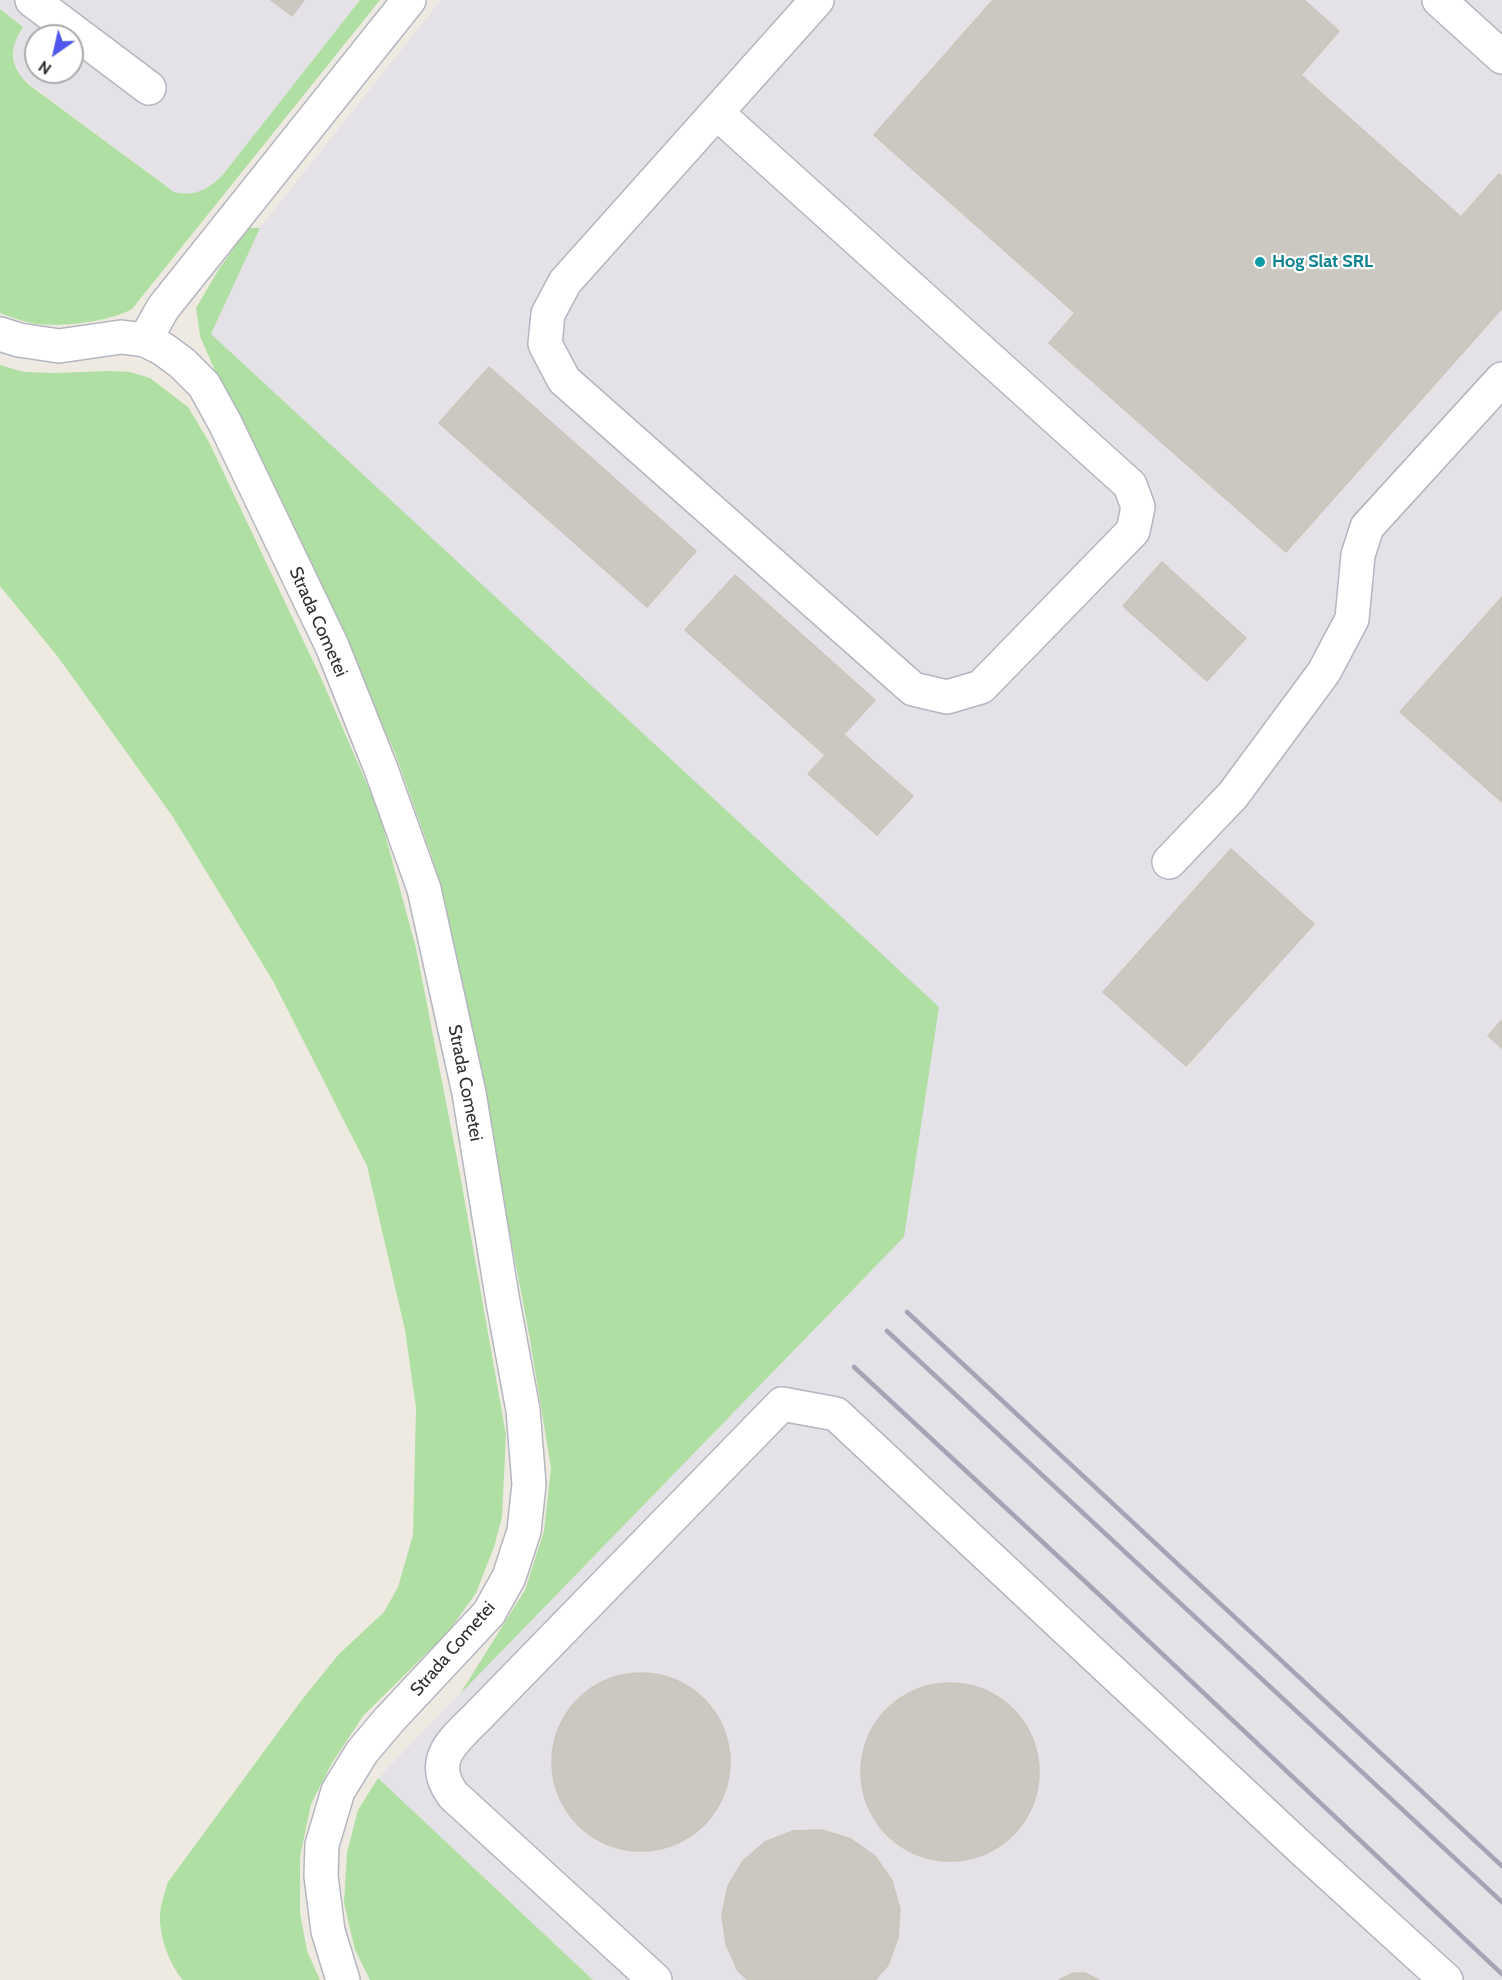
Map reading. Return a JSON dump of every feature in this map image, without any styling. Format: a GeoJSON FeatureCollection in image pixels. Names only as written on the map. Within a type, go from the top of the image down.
{"type":"FeatureCollection","features":[{"type":"Feature","properties":{"kind":"street"},"geometry":{"type":"LineString","coordinates":[[32,0],[149,88]]}},
{"type":"Feature","properties":{"kind":"street"},"geometry":{"type":"LineString","coordinates":[[145,340],[163,308],[409,0]]}},
{"type":"Feature","properties":{"kind":"street"},"geometry":{"type":"LineString","coordinates":[[717,112],[1130,485],[1138,507],[1133,531],[981,687],[946,697],[913,689],[564,380],[545,344],[548,314],[565,282],[817,0]]}},
{"type":"Feature","properties":{"kind":"street"},"geometry":{"type":"LineString","coordinates":[[1439,0],[1502,57]]}},
{"type":"Feature","properties":{"kind":"street","name":"Strada Cometei"},"geometry":{"type":"LineString","coordinates":[[0,334],[19,340],[59,346],[121,337],[145,340],[163,349],[182,363],[204,385],[225,423],[332,646],[381,769],[424,889],[469,1093],[523,1410],[529,1484],[524,1531],[509,1577],[489,1613],[362,1752],[339,1791],[322,1845],[323,1905],[328,1931],[344,1980]]}},
{"type":"Feature","properties":{"kind":"street"},"geometry":{"type":"LineString","coordinates":[[1169,862],[1233,795],[1323,672],[1352,619],[1358,555],[1367,527],[1502,379]]}},
{"type":"Feature","properties":{"kind":"street"},"geometry":{"type":"LineString","coordinates":[[655,1980],[453,1795],[445,1784],[441,1770],[443,1757],[484,1710],[782,1404],[836,1414],[1446,1980]]}},
{"type":"Feature","properties":{"kind":"shaded area"},"geometry":{"type":"Polygon","coordinates":[[[0,0],[360,0],[221,177],[202,191],[184,195],[174,192],[30,84],[84,84],[84,24],[24,24],[24,80],[15,64],[13,49],[15,40],[23,27],[0,9],[0,0]]]}},
{"type":"Feature","properties":{"kind":"shaded area"},"geometry":{"type":"Polygon","coordinates":[[[441,0],[1502,0],[1502,1980],[593,1980],[378,1778],[904,1237],[211,334],[260,228],[441,0]]]}},
{"type":"Feature","properties":{"kind":"green space"},"geometry":{"type":"Polygon","coordinates":[[[360,0],[380,0],[132,309],[98,320],[59,325],[31,323],[0,313],[0,9],[23,27],[15,42],[13,56],[24,84],[28,84],[174,192],[194,193],[205,189],[221,177],[360,0]]]}},
{"type":"Feature","properties":{"kind":"green space"},"geometry":{"type":"Polygon","coordinates":[[[248,228],[260,228],[211,334],[939,1007],[904,1237],[460,1694],[525,1590],[544,1531],[551,1468],[529,1334],[493,1145],[453,939],[433,860],[395,753],[267,470],[219,380],[200,336],[196,308],[219,269],[248,228]]]}},
{"type":"Feature","properties":{"kind":"green space"},"geometry":{"type":"Polygon","coordinates":[[[0,365],[24,372],[130,372],[150,378],[188,407],[209,442],[321,678],[379,812],[416,948],[460,1174],[506,1435],[502,1517],[494,1547],[476,1593],[448,1632],[363,1716],[332,1763],[311,1804],[300,1857],[300,1913],[307,1951],[320,1980],[183,1980],[173,1966],[166,1949],[161,1931],[161,1910],[168,1882],[301,1701],[338,1655],[384,1612],[398,1587],[413,1535],[416,1408],[405,1330],[367,1166],[273,981],[173,817],[58,657],[0,586],[0,365]]]}},
{"type":"Feature","properties":{"kind":"green space"},"geometry":{"type":"Polygon","coordinates":[[[378,1778],[593,1980],[370,1980],[355,1950],[344,1903],[347,1853],[358,1810],[378,1778]]]}},
{"type":"Feature","properties":{"kind":"building"},"geometry":{"type":"Polygon","coordinates":[[[271,0],[304,0],[292,16],[271,0]]]}},
{"type":"Feature","properties":{"kind":"building","name":"Hog Slat SRL"},"geometry":{"type":"Polygon","coordinates":[[[993,0],[1304,0],[1339,31],[1301,75],[1461,217],[1499,174],[1502,176],[1502,308],[1286,552],[1049,343],[1075,313],[874,135],[993,0]]]}},
{"type":"Feature","properties":{"kind":"building"},"geometry":{"type":"Polygon","coordinates":[[[489,367],[696,551],[647,607],[439,423],[489,367]]]}},
{"type":"Feature","properties":{"kind":"building"},"geometry":{"type":"Polygon","coordinates":[[[1162,562],[1246,638],[1207,681],[1123,606],[1162,562]]]}},
{"type":"Feature","properties":{"kind":"building"},"geometry":{"type":"Polygon","coordinates":[[[735,575],[875,700],[825,755],[685,630],[735,575]]]}},
{"type":"Feature","properties":{"kind":"building"},"geometry":{"type":"Polygon","coordinates":[[[1502,597],[1502,802],[1400,712],[1502,597]]]}},
{"type":"Feature","properties":{"kind":"building"},"geometry":{"type":"Polygon","coordinates":[[[844,735],[913,796],[877,835],[808,774],[844,735]]]}},
{"type":"Feature","properties":{"kind":"building"},"geometry":{"type":"Polygon","coordinates":[[[1231,849],[1314,924],[1186,1066],[1103,992],[1231,849]]]}},
{"type":"Feature","properties":{"kind":"building"},"geometry":{"type":"Polygon","coordinates":[[[1502,1020],[1502,1048],[1488,1036],[1502,1020]]]}},
{"type":"Feature","properties":{"kind":"building"},"geometry":{"type":"Polygon","coordinates":[[[641,1673],[675,1680],[704,1699],[723,1728],[730,1762],[723,1796],[704,1825],[675,1844],[641,1851],[607,1844],[578,1825],[559,1796],[552,1762],[559,1728],[578,1699],[607,1680],[641,1673]]]}},
{"type":"Feature","properties":{"kind":"building"},"geometry":{"type":"Polygon","coordinates":[[[950,1683],[984,1690],[1013,1709],[1032,1738],[1039,1772],[1032,1806],[1013,1835],[984,1854],[950,1861],[916,1854],[887,1835],[868,1806],[861,1772],[868,1738],[887,1709],[916,1690],[950,1683]]]}},
{"type":"Feature","properties":{"kind":"building"},"geometry":{"type":"Polygon","coordinates":[[[822,1830],[851,1839],[875,1856],[892,1881],[900,1909],[898,1938],[888,1965],[875,1980],[748,1980],[738,1971],[726,1944],[722,1915],[728,1886],[743,1861],[765,1842],[793,1831],[822,1830]]]}},
{"type":"Feature","properties":{"kind":"building"},"geometry":{"type":"Polygon","coordinates":[[[1074,1973],[1085,1973],[1099,1980],[1059,1980],[1074,1973]]]}},
{"type":"Feature","properties":{"kind":"railway"},"geometry":{"type":"LineString","coordinates":[[907,1312],[1502,1866]]}},
{"type":"Feature","properties":{"kind":"railway"},"geometry":{"type":"LineString","coordinates":[[887,1331],[1502,1902]]}},
{"type":"Feature","properties":{"kind":"railway"},"geometry":{"type":"LineString","coordinates":[[854,1367],[1502,1974]]}},
{"type":"Feature","properties":{"kind":"place","name":"Hog Slat SRL"},"geometry":{"type":"Point","coordinates":[1260,262]}}]}
